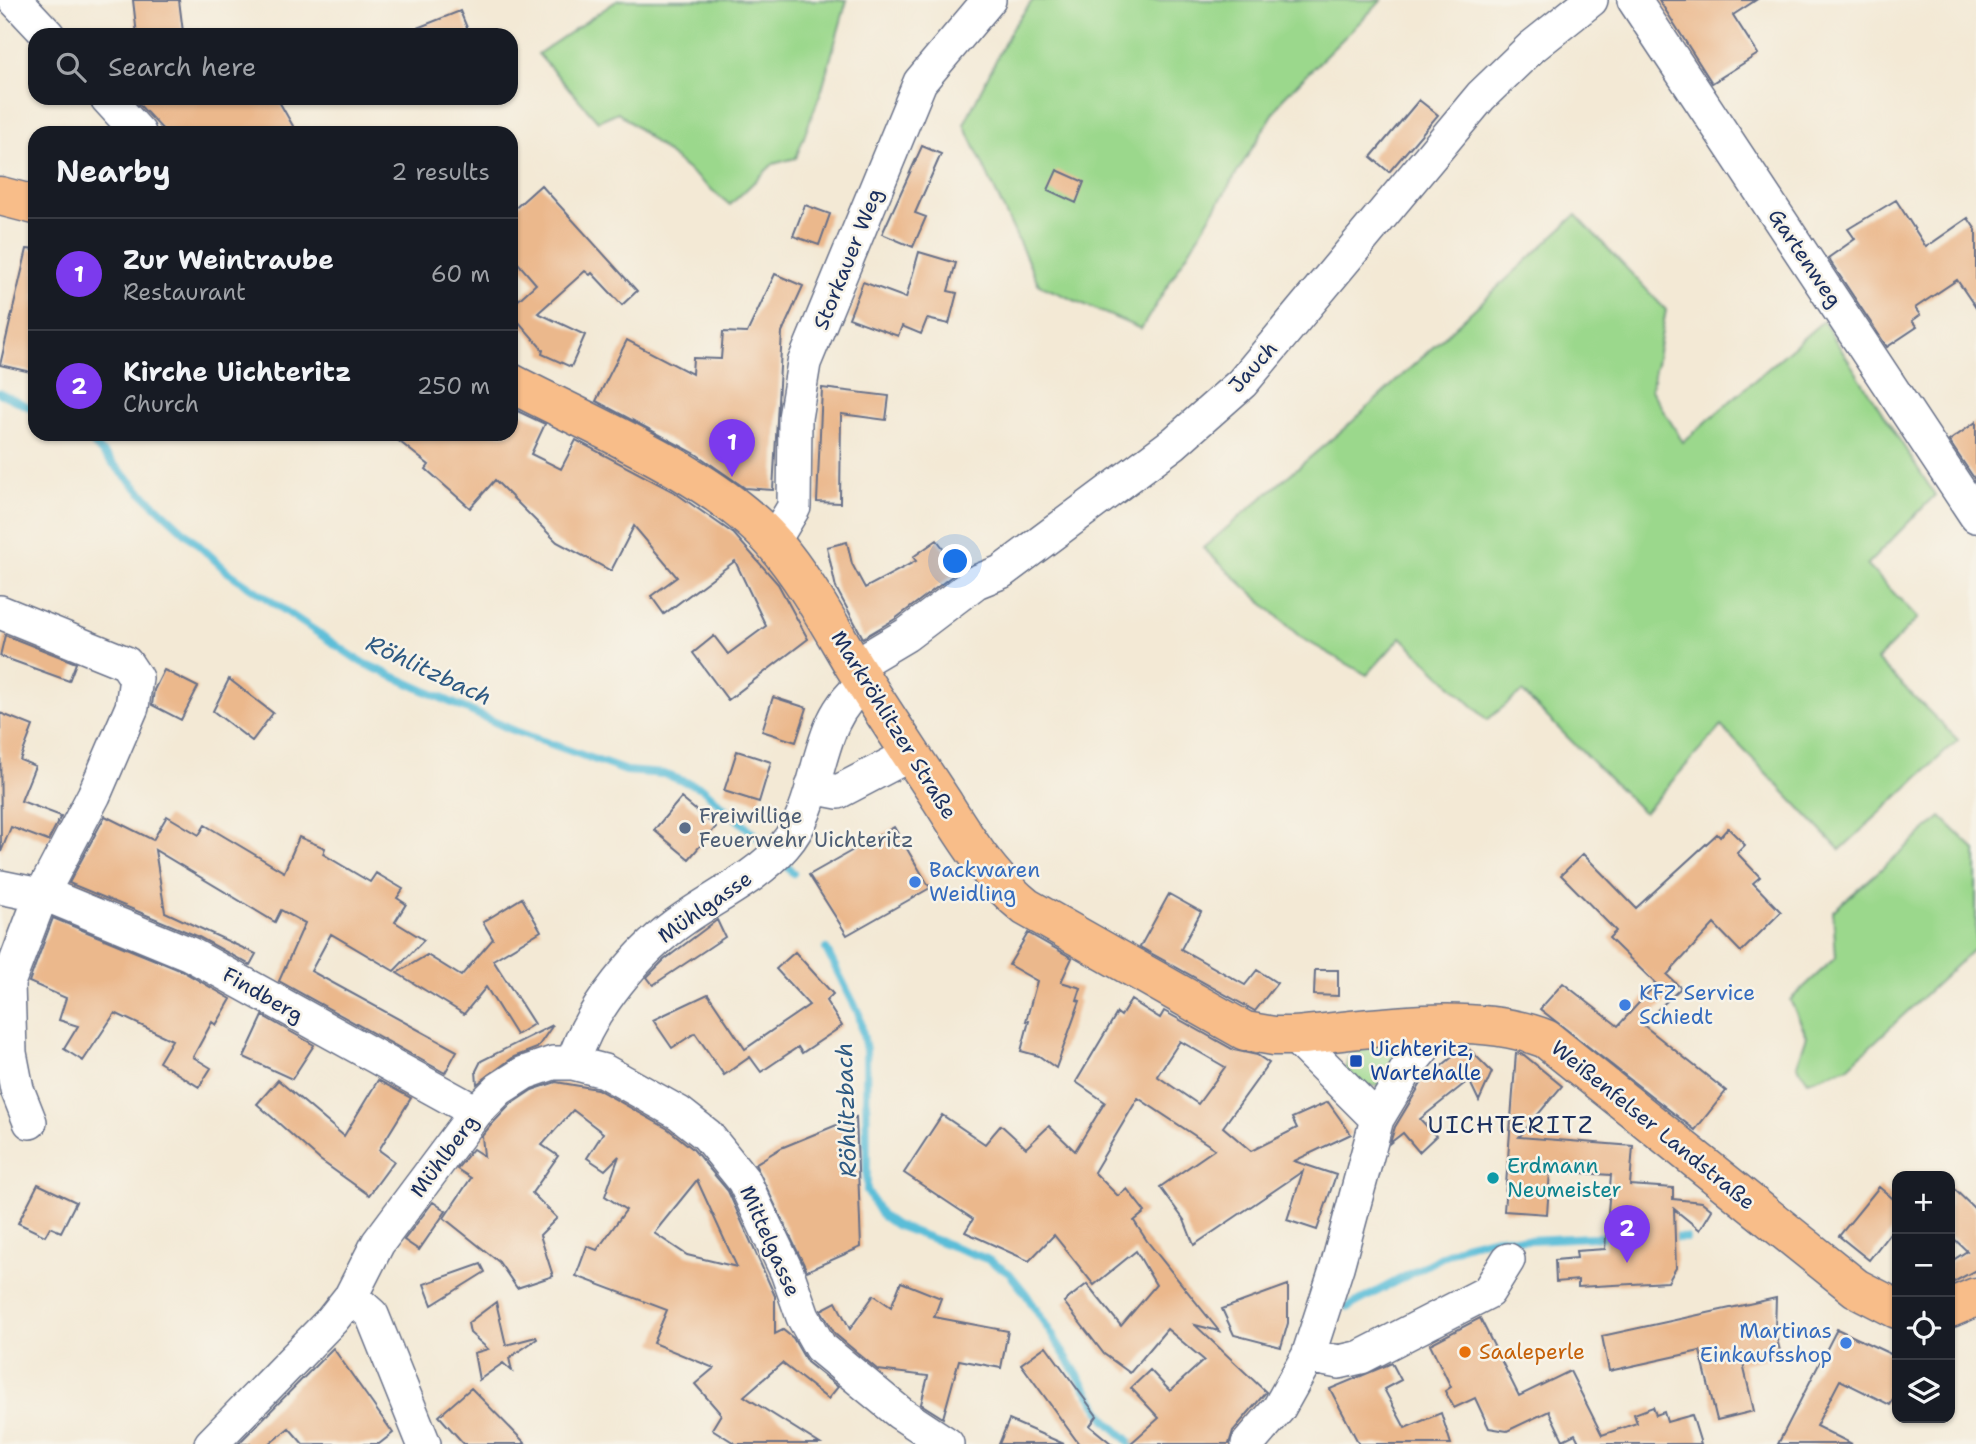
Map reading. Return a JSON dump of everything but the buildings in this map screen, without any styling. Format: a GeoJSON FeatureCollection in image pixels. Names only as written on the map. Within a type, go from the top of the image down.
{"type":"FeatureCollection","features":[{"type":"Feature","properties":{"kind":"main road"},"geometry":{"type":"LineString","coordinates":[[0,196],[28,203]]}},
{"type":"Feature","properties":{"kind":"main road","name":"Markröhlitzer Straße"},"geometry":{"type":"LineString","coordinates":[[518,387],[734,504],[773,542],[824,613],[860,675],[982,863],[1008,893],[1026,907],[1245,1031],[1294,1036]]}},
{"type":"Feature","properties":{"kind":"main road","name":"Weißenfelser Landstraße"},"geometry":{"type":"LineString","coordinates":[[1294,1036],[1435,1025],[1515,1030],[1546,1039],[1856,1288],[1892,1306]]}},
{"type":"Feature","properties":{"kind":"main road"},"geometry":{"type":"LineString","coordinates":[[1955,1306],[1976,1297]]}},
{"type":"Feature","properties":{"kind":"street"},"geometry":{"type":"LineString","coordinates":[[15,0],[41,28]]}},
{"type":"Feature","properties":{"kind":"street","name":"Storkauer Weg"},"geometry":{"type":"LineString","coordinates":[[773,542],[794,507],[795,418],[804,363],[920,82],[989,0]]}},
{"type":"Feature","properties":{"kind":"street","name":"Jauch"},"geometry":{"type":"LineString","coordinates":[[860,675],[905,635],[976,582],[1001,572],[1174,443],[1242,383],[1481,96],[1532,47],[1591,0]]}},
{"type":"Feature","properties":{"kind":"street","name":"Gartenweg"},"geometry":{"type":"LineString","coordinates":[[1633,0],[1976,516]]}},
{"type":"Feature","properties":{"kind":"street"},"geometry":{"type":"LineString","coordinates":[[113,105],[133,126]]}},
{"type":"Feature","properties":{"kind":"street"},"geometry":{"type":"LineString","coordinates":[[0,612],[126,663],[136,678],[132,707],[94,795],[41,897],[14,962],[6,994],[10,1053],[17,1088],[30,1122]]}},
{"type":"Feature","properties":{"kind":"street","name":"Mühlgasse"},"geometry":{"type":"LineString","coordinates":[[573,1063],[580,1042],[622,979],[649,946],[778,853],[800,821],[837,711],[860,675]]}},
{"type":"Feature","properties":{"kind":"street"},"geometry":{"type":"LineString","coordinates":[[812,787],[838,792],[911,754]]}},
{"type":"Feature","properties":{"kind":"street","name":"Findberg"},"geometry":{"type":"LineString","coordinates":[[0,887],[54,898],[190,954],[476,1112]]}},
{"type":"Feature","properties":{"kind":"street"},"geometry":{"type":"LineString","coordinates":[[1248,1444],[1279,1408],[1308,1356],[1377,1119],[1424,1047],[1435,1025]]}},
{"type":"Feature","properties":{"kind":"street"},"geometry":{"type":"LineString","coordinates":[[1294,1036],[1377,1119]]}},
{"type":"Feature","properties":{"kind":"street","name":"Mühlberg"},"geometry":{"type":"LineString","coordinates":[[211,1444],[361,1305],[378,1243],[476,1112],[499,1088],[524,1073],[554,1063],[573,1063]]}},
{"type":"Feature","properties":{"kind":"street","name":"Mittelgasse"},"geometry":{"type":"LineString","coordinates":[[573,1063],[604,1071],[678,1113],[707,1135],[744,1181],[782,1261],[803,1317],[820,1347],[900,1413],[947,1444]]}},
{"type":"Feature","properties":{"kind":"street"},"geometry":{"type":"LineString","coordinates":[[1308,1356],[1339,1362],[1361,1357],[1488,1292],[1508,1259]]}},
{"type":"Feature","properties":{"kind":"street"},"geometry":{"type":"LineString","coordinates":[[361,1305],[425,1444]]}},
{"type":"Feature","properties":{"kind":"green space"},"geometry":{"type":"Polygon","coordinates":[[[618,0],[847,0],[822,89],[796,158],[773,164],[730,205],[618,112],[598,121],[538,54],[618,0]]]}},
{"type":"Feature","properties":{"kind":"green space"},"geometry":{"type":"Polygon","coordinates":[[[1033,0],[1382,0],[1283,98],[1141,329],[1039,285],[964,124],[1012,28],[1033,0]]]}},
{"type":"Feature","properties":{"kind":"green space"},"geometry":{"type":"Polygon","coordinates":[[[1576,215],[1666,310],[1651,390],[1683,442],[1823,321],[1935,495],[1867,565],[1918,618],[1877,660],[1958,740],[1840,850],[1721,726],[1644,813],[1522,692],[1487,720],[1401,637],[1367,675],[1300,637],[1203,548],[1353,421],[1576,215]]]}},
{"type":"Feature","properties":{"kind":"green space"},"geometry":{"type":"Polygon","coordinates":[[[1941,817],[1976,851],[1976,947],[1848,1067],[1808,1081],[1797,1065],[1807,1036],[1790,1000],[1836,957],[1833,911],[1941,817]]]}},
{"type":"Feature","properties":{"kind":"green space"},"geometry":{"type":"Polygon","coordinates":[[[1390,1042],[1398,1048],[1399,1057],[1378,1086],[1364,1086],[1346,1069],[1355,1050],[1367,1045],[1390,1042]]]}},
{"type":"Feature","properties":{"kind":"waterway","name":"Röhlitzbach"},"geometry":{"type":"LineString","coordinates":[[0,393],[28,407]]}},
{"type":"Feature","properties":{"kind":"waterway","name":"Röhlitzbach"},"geometry":{"type":"LineString","coordinates":[[91,441],[141,492],[228,572],[361,662],[515,731],[626,771],[664,774],[702,788],[770,848]]}},
{"type":"Feature","properties":{"kind":"waterway","name":"Röhlitzbach"},"geometry":{"type":"LineString","coordinates":[[781,860],[793,873]]}},
{"type":"Feature","properties":{"kind":"waterway","name":"Röhlitzbach"},"geometry":{"type":"LineString","coordinates":[[826,949],[859,1014],[866,1050],[867,1191],[881,1215],[895,1225],[987,1259],[1009,1273],[1026,1294],[1107,1421],[1132,1444]]}},
{"type":"Feature","properties":{"kind":"waterway"},"geometry":{"type":"LineString","coordinates":[[1348,1307],[1464,1245],[1497,1237],[1528,1240],[1617,1236]]}},
{"type":"Feature","properties":{"kind":"waterway"},"geometry":{"type":"LineString","coordinates":[[1665,1237],[1686,1238]]}},
{"type":"Feature","properties":{"kind":"place","name":"Zur Weintraube"},"geometry":{"type":"Point","coordinates":[732,477]}},
{"type":"Feature","properties":{"kind":"place","name":"Freiwillige Feuerwehr Uichteritz"},"geometry":{"type":"Point","coordinates":[685,828]}},
{"type":"Feature","properties":{"kind":"place","name":"Backwaren Weidling"},"geometry":{"type":"Point","coordinates":[915,882]}},
{"type":"Feature","properties":{"kind":"place","name":"KFZ Service Schiedt"},"geometry":{"type":"Point","coordinates":[1625,1005]}},
{"type":"Feature","properties":{"kind":"place","name":"Uichteritz, Wartehalle"},"geometry":{"type":"Point","coordinates":[1356,1061]}},
{"type":"Feature","properties":{"kind":"place","name":"Erdmann Neumeister"},"geometry":{"type":"Point","coordinates":[1493,1178]}},
{"type":"Feature","properties":{"kind":"place","name":"Kirche Uichteritz"},"geometry":{"type":"Point","coordinates":[1627,1263]}},
{"type":"Feature","properties":{"kind":"place","name":"Martinas Einkaufsshop"},"geometry":{"type":"Point","coordinates":[1846,1343]}},
{"type":"Feature","properties":{"kind":"place","name":"Saaleperle"},"geometry":{"type":"Point","coordinates":[1465,1352]}},
{"type":"Feature","properties":{"kind":"district","name":"UICHTERITZ"},"geometry":{"type":"Point","coordinates":[1511,1125]}}]}
